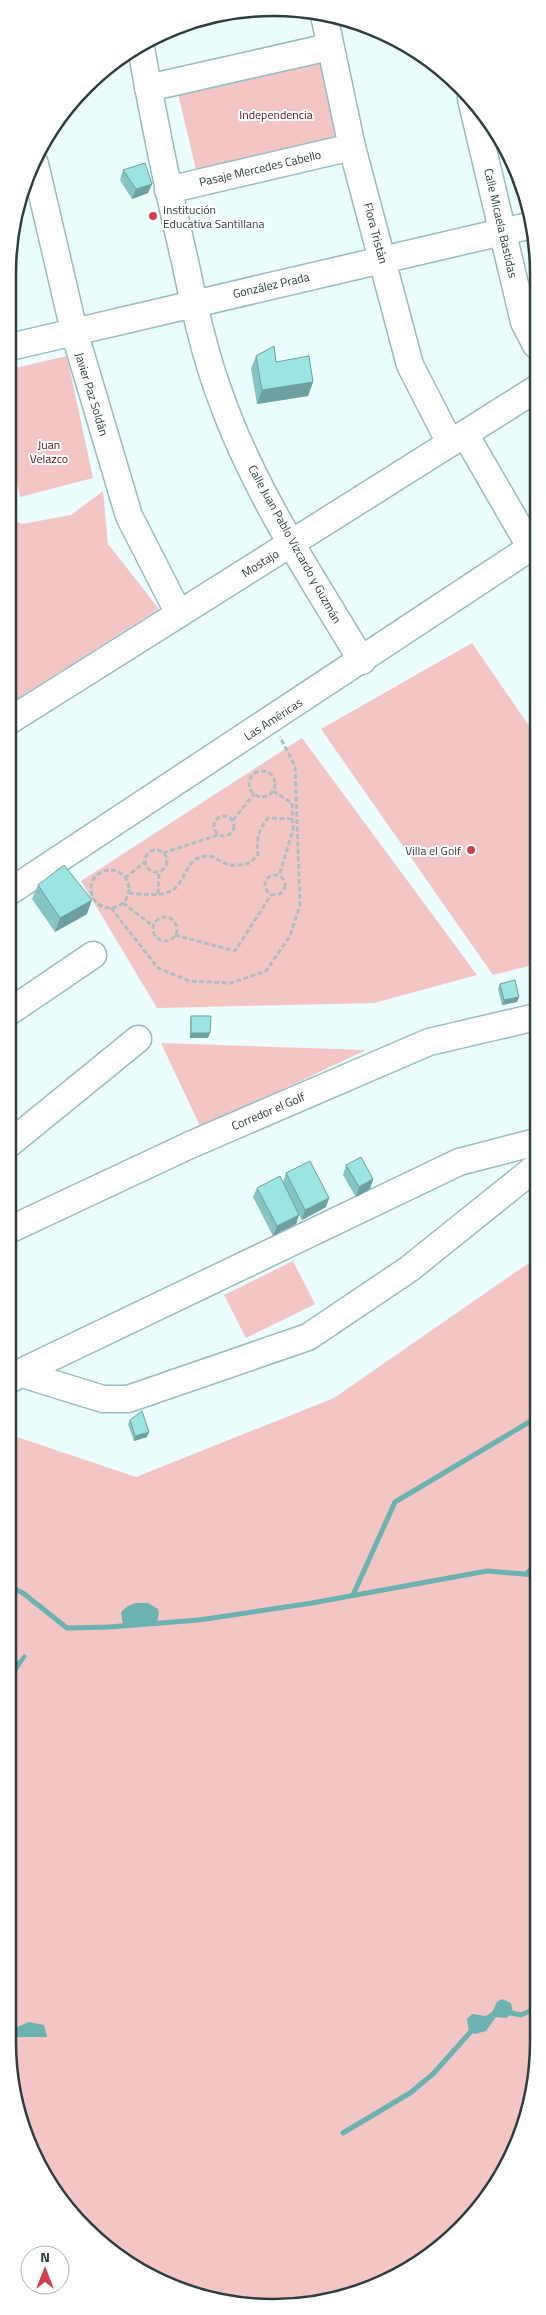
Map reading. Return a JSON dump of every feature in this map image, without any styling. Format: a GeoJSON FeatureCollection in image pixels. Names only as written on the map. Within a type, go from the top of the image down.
{"type":"FeatureCollection","features":[{"type":"Feature","properties":{"kind":"street","name":"Flora Tristán"},"geometry":{"type":"LineString","coordinates":[[325,22],[352,147],[410,364],[458,439],[530,542]]}},
{"type":"Feature","properties":{"kind":"street"},"geometry":{"type":"LineString","coordinates":[[148,88],[329,47]]}},
{"type":"Feature","properties":{"kind":"street","name":"Calle Juan Pablo Vizcardo y Guzmán"},"geometry":{"type":"LineString","coordinates":[[142,53],[168,190],[194,302],[220,398],[254,474],[292,543],[362,660]]}},
{"type":"Feature","properties":{"kind":"street","name":"Calle Micaela Bastidas"},"geometry":{"type":"LineString","coordinates":[[475,114],[524,322],[530,334]]}},
{"type":"Feature","properties":{"kind":"street","name":"Pasaje Mercedes Cabello"},"geometry":{"type":"LineString","coordinates":[[168,190],[352,147]]}},
{"type":"Feature","properties":{"kind":"street","name":"Javier Paz Soldán"},"geometry":{"type":"LineString","coordinates":[[37,173],[74,331],[129,516],[179,614]]}},
{"type":"Feature","properties":{"kind":"street","name":"González Prada"},"geometry":{"type":"LineString","coordinates":[[16,346],[194,302],[526,226]]}},
{"type":"Feature","properties":{"kind":"street","name":"Mostajo"},"geometry":{"type":"LineString","coordinates":[[16,717],[530,393]]}},
{"type":"Feature","properties":{"kind":"street","name":"Las Américas"},"geometry":{"type":"LineString","coordinates":[[16,887],[530,548]]}},
{"type":"Feature","properties":{"kind":"street"},"geometry":{"type":"LineString","coordinates":[[16,1007],[93,954]]}},
{"type":"Feature","properties":{"kind":"street","name":"Corredor el Golf"},"geometry":{"type":"LineString","coordinates":[[16,1226],[190,1145],[429,1042],[530,1018]]}},
{"type":"Feature","properties":{"kind":"street"},"geometry":{"type":"LineString","coordinates":[[16,1138],[138,1039]]}},
{"type":"Feature","properties":{"kind":"street"},"geometry":{"type":"LineString","coordinates":[[16,1376],[459,1162],[530,1144]]}},
{"type":"Feature","properties":{"kind":"street"},"geometry":{"type":"LineString","coordinates":[[16,1377],[103,1399],[128,1399],[308,1337],[408,1269],[530,1173]]}},
{"type":"Feature","properties":{"kind":"path"},"geometry":{"type":"LineString","coordinates":[[112,908],[158,968],[189,981],[231,983],[266,971],[290,936],[300,905],[295,766],[271,720]]}},
{"type":"Feature","properties":{"kind":"path"},"geometry":{"type":"LineString","coordinates":[[260,772],[268,773],[274,779],[273,791],[266,797],[258,797],[254,794],[249,787],[250,779],[260,772]]}},
{"type":"Feature","properties":{"kind":"path"},"geometry":{"type":"LineString","coordinates":[[273,791],[292,803],[293,830],[279,876]]}},
{"type":"Feature","properties":{"kind":"path"},"geometry":{"type":"LineString","coordinates":[[233,820],[254,794]]}},
{"type":"Feature","properties":{"kind":"path"},"geometry":{"type":"LineString","coordinates":[[163,853],[218,835],[226,836],[232,833],[235,827],[233,820],[227,816],[218,818],[214,826],[218,835]]}},
{"type":"Feature","properties":{"kind":"path"},"geometry":{"type":"LineString","coordinates":[[129,893],[158,894],[171,891],[180,883],[192,863],[201,856],[213,856],[230,865],[250,864],[258,855],[257,843],[261,827],[268,818],[292,819]]}},
{"type":"Feature","properties":{"kind":"path"},"geometry":{"type":"LineString","coordinates":[[125,878],[144,862],[149,852],[156,850],[163,853],[166,865],[159,872],[158,894]]}},
{"type":"Feature","properties":{"kind":"path"},"geometry":{"type":"LineString","coordinates":[[144,862],[150,870],[159,872]]}},
{"type":"Feature","properties":{"kind":"path"},"geometry":{"type":"LineString","coordinates":[[108,870],[115,871],[125,878],[129,893],[123,903],[112,908],[99,905],[94,900],[91,888],[92,881],[102,872],[108,870]]}},
{"type":"Feature","properties":{"kind":"path"},"geometry":{"type":"LineString","coordinates":[[175,935],[235,951],[271,895],[281,893],[285,887],[284,881],[279,876]]}},
{"type":"Feature","properties":{"kind":"path"},"geometry":{"type":"LineString","coordinates":[[271,895],[265,888],[266,882],[270,877],[279,876]]}},
{"type":"Feature","properties":{"kind":"path"},"geometry":{"type":"LineString","coordinates":[[123,903],[154,926]]}},
{"type":"Feature","properties":{"kind":"path"},"geometry":{"type":"LineString","coordinates":[[159,918],[170,918],[177,927],[175,935],[169,940],[161,940],[155,934],[154,926],[159,918]]}},
{"type":"Feature","properties":{"kind":"green space","name":"Independencia"},"geometry":{"type":"Polygon","coordinates":[[[322,61],[341,141],[197,174],[178,94],[322,61]]]}},
{"type":"Feature","properties":{"kind":"green space","name":"Juan Velazco"},"geometry":{"type":"Polygon","coordinates":[[[67,356],[93,478],[20,497],[16,476],[16,368],[67,356]]]}},
{"type":"Feature","properties":{"kind":"green space"},"geometry":{"type":"Polygon","coordinates":[[[103,491],[108,544],[159,609],[16,700],[16,521],[22,524],[71,515],[103,491]]]}},
{"type":"Feature","properties":{"kind":"green space","name":"Villa el Golf"},"geometry":{"type":"Polygon","coordinates":[[[472,643],[530,727],[530,966],[493,975],[321,729],[472,643]]]}},
{"type":"Feature","properties":{"kind":"green space","name":"Villa el Golf"},"geometry":{"type":"Polygon","coordinates":[[[302,738],[477,975],[374,1003],[157,1008],[81,881],[302,738]]]}},
{"type":"Feature","properties":{"kind":"green space"},"geometry":{"type":"Polygon","coordinates":[[[161,1043],[366,1050],[201,1128],[161,1043]]]}},
{"type":"Feature","properties":{"kind":"green space"},"geometry":{"type":"Polygon","coordinates":[[[293,1261],[315,1304],[246,1338],[224,1295],[293,1261]]]}},
{"type":"Feature","properties":{"kind":"green space"},"geometry":{"type":"Polygon","coordinates":[[[530,1262],[530,2042],[528,2076],[516,2125],[495,2170],[477,2198],[455,2224],[429,2246],[387,2272],[339,2290],[307,2297],[273,2299],[239,2297],[190,2285],[159,2272],[117,2246],[91,2224],[69,2198],[43,2156],[25,2108],[18,2076],[16,2042],[16,1437],[136,1477],[334,1398],[530,1262]]]}},
{"type":"Feature","properties":{"kind":"water"},"geometry":{"type":"Polygon","coordinates":[[[136,1603],[148,1603],[158,1609],[157,1622],[123,1625],[121,1612],[128,1606],[136,1603]]]}},
{"type":"Feature","properties":{"kind":"water"},"geometry":{"type":"Polygon","coordinates":[[[24,1654],[27,1656],[16,1673],[16,1660],[18,1661],[24,1654]]]}},
{"type":"Feature","properties":{"kind":"water"},"geometry":{"type":"Polygon","coordinates":[[[502,1999],[511,2003],[513,2013],[506,2018],[496,2017],[486,2031],[475,2034],[469,2032],[467,2019],[472,2014],[486,2016],[492,2012],[497,2002],[502,1999]]]}},
{"type":"Feature","properties":{"kind":"water"},"geometry":{"type":"Polygon","coordinates":[[[29,2022],[44,2025],[47,2037],[16,2037],[17,2027],[29,2022]]]}},
{"type":"Feature","properties":{"kind":"building"},"geometry":{"type":"Polygon","coordinates":[[[145,163],[152,184],[136,189],[123,170],[145,163]]]}},
{"type":"Feature","properties":{"kind":"building"},"geometry":{"type":"Polygon","coordinates":[[[274,346],[276,362],[309,356],[313,382],[262,390],[256,356],[274,346]]]}},
{"type":"Feature","properties":{"kind":"building"},"geometry":{"type":"Polygon","coordinates":[[[64,865],[92,900],[60,918],[38,885],[64,865]]]}},
{"type":"Feature","properties":{"kind":"building"},"geometry":{"type":"Polygon","coordinates":[[[515,980],[519,997],[504,1000],[500,984],[515,980]]]}},
{"type":"Feature","properties":{"kind":"building"},"geometry":{"type":"Polygon","coordinates":[[[191,1016],[211,1016],[210,1033],[191,1033],[191,1016]]]}},
{"type":"Feature","properties":{"kind":"building"},"geometry":{"type":"Polygon","coordinates":[[[361,1157],[373,1179],[359,1187],[346,1165],[361,1157]]]}},
{"type":"Feature","properties":{"kind":"building"},"geometry":{"type":"Polygon","coordinates":[[[310,1161],[329,1198],[305,1210],[286,1173],[310,1161]]]}},
{"type":"Feature","properties":{"kind":"building"},"geometry":{"type":"Polygon","coordinates":[[[280,1176],[299,1215],[277,1226],[257,1188],[280,1176]]]}},
{"type":"Feature","properties":{"kind":"building"},"geometry":{"type":"Polygon","coordinates":[[[142,1411],[149,1432],[135,1436],[130,1420],[142,1411]]]}},
{"type":"Feature","properties":{"kind":"waterway"},"geometry":{"type":"LineString","coordinates":[[353,1595],[395,1502],[530,1422]]}},
{"type":"Feature","properties":{"kind":"waterway"},"geometry":{"type":"LineString","coordinates":[[526,1574],[530,1570]]}},
{"type":"Feature","properties":{"kind":"waterway"},"geometry":{"type":"LineString","coordinates":[[16,1590],[23,1593],[67,1628],[109,1627],[199,1620],[312,1603],[487,1571],[530,1575]]}},
{"type":"Feature","properties":{"kind":"waterway"},"geometry":{"type":"LineString","coordinates":[[506,2012],[521,2015],[530,2011]]}},
{"type":"Feature","properties":{"kind":"waterway"},"geometry":{"type":"LineString","coordinates":[[343,2133],[410,2093],[433,2074],[473,2029]]}},
{"type":"Feature","properties":{"kind":"place","name":"Institución Educativa Santillana"},"geometry":{"type":"Point","coordinates":[153,216]}},
{"type":"Feature","properties":{"kind":"place","name":"Villa el Golf"},"geometry":{"type":"Point","coordinates":[471,850]}}]}
